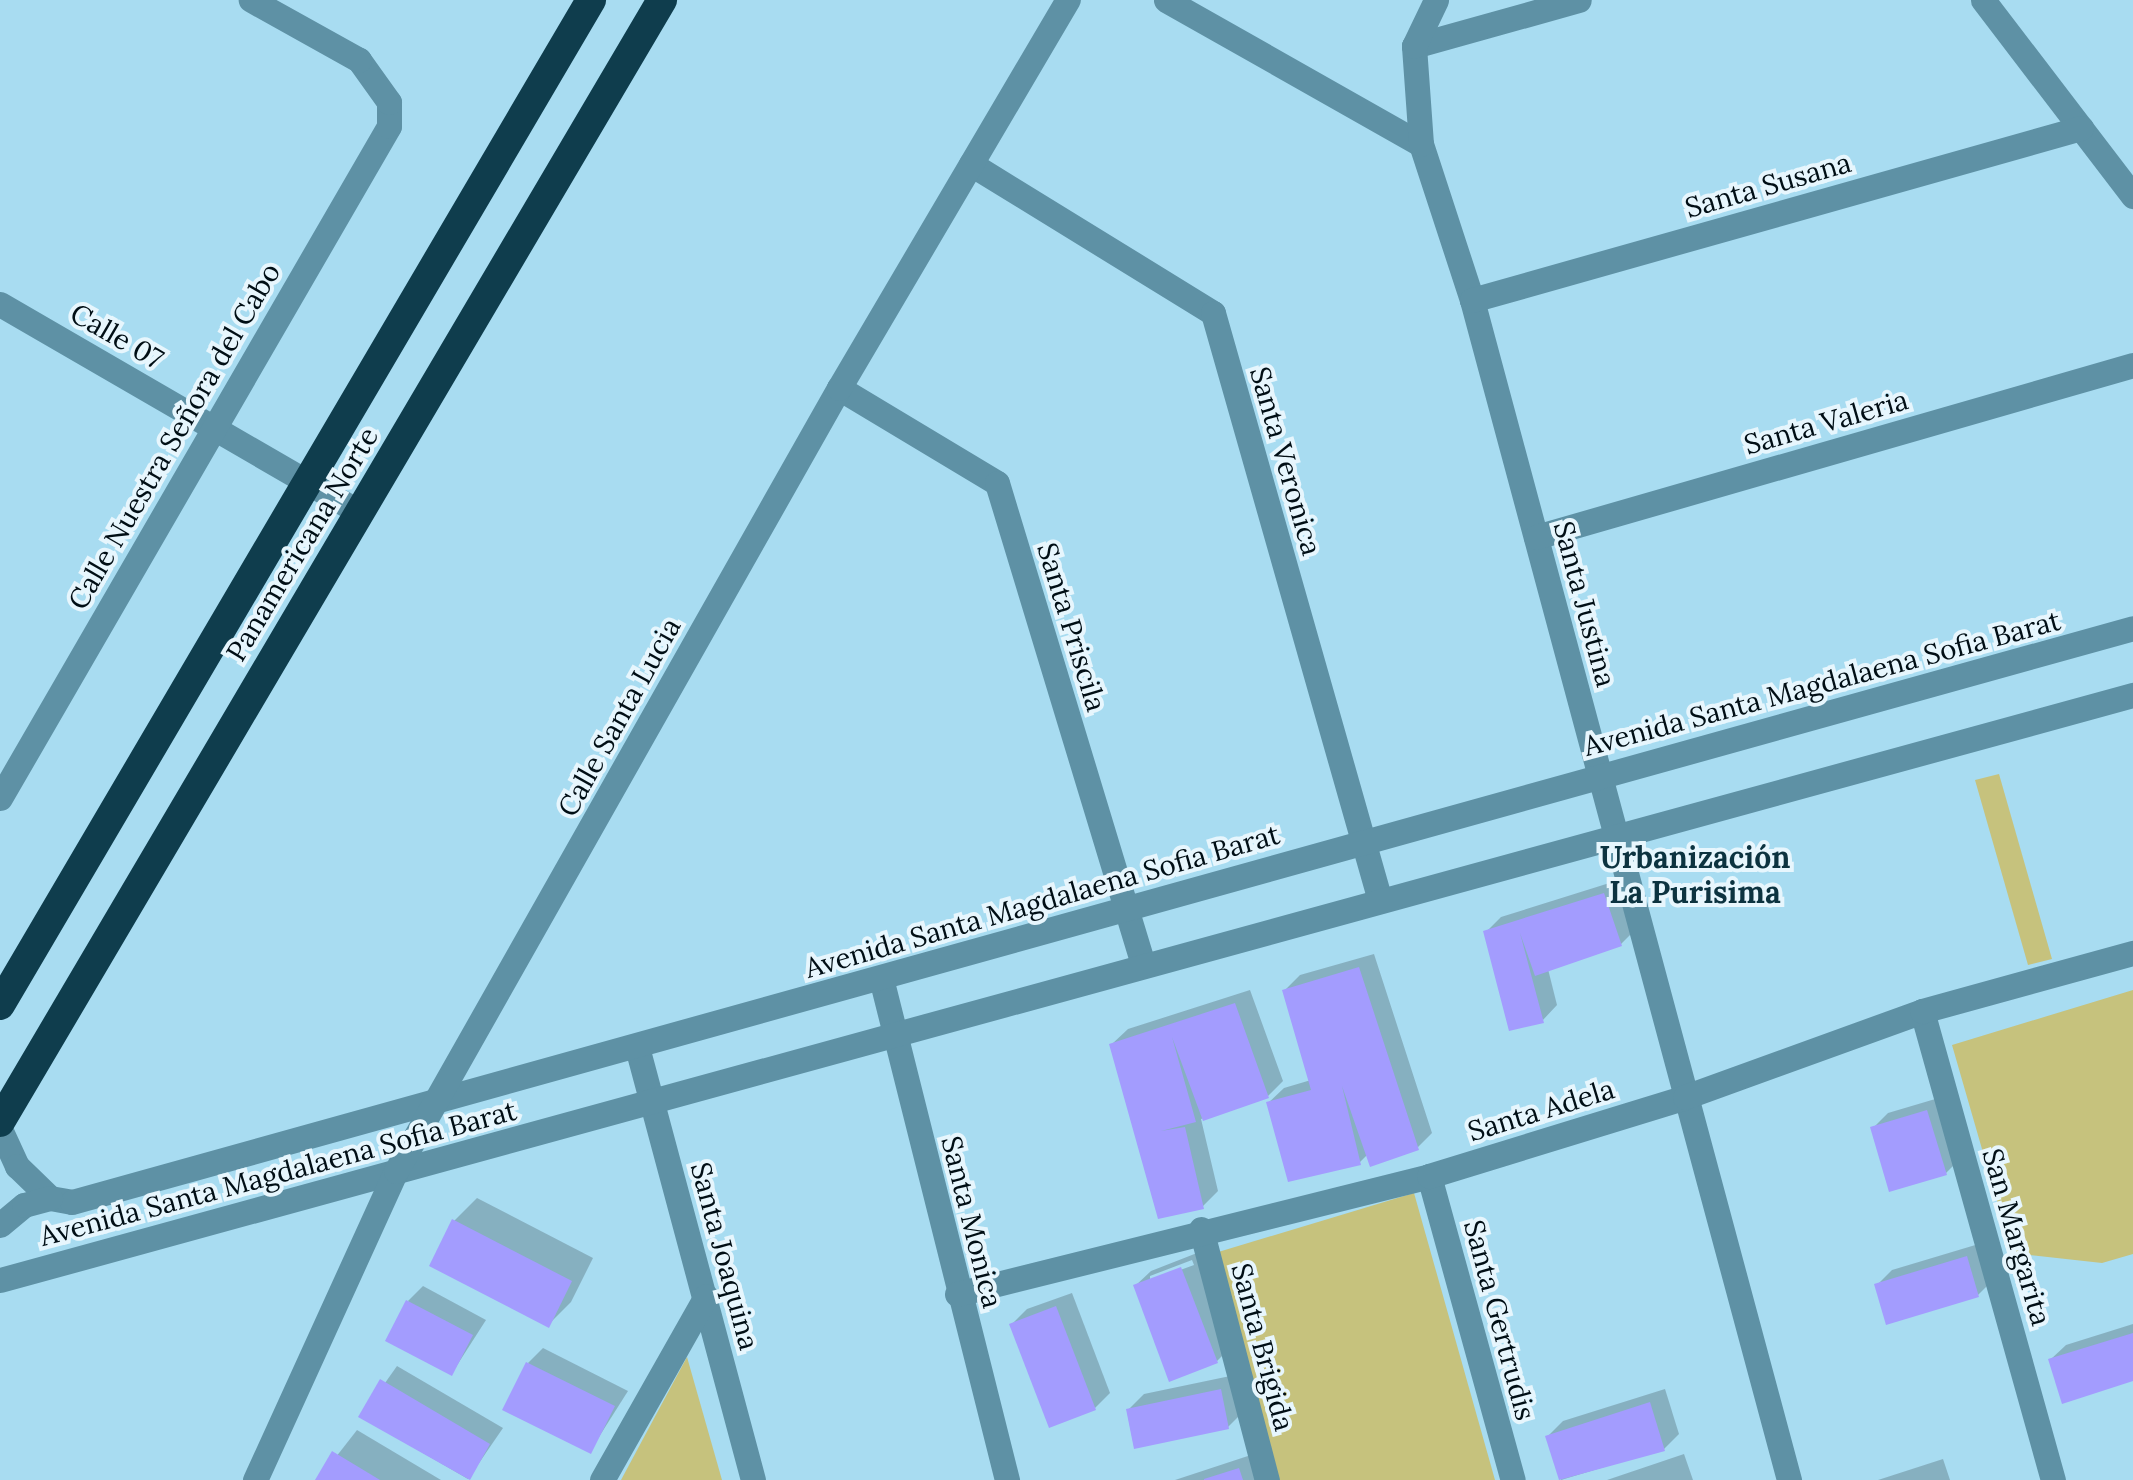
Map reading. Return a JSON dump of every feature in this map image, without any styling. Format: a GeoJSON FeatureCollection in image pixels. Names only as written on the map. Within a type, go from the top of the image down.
{"type":"FeatureCollection","features":[{"type":"Feature","properties":{"kind":"highway","name":"Panamericana Norte"},"geometry":{"type":"LineString","coordinates":[[0,1005],[590,0]]}},
{"type":"Feature","properties":{"kind":"highway","name":"Panamericana Norte"},"geometry":{"type":"LineString","coordinates":[[0,1126],[662,0]]}},
{"type":"Feature","properties":{"kind":"street","name":"Calle Nuestra Señora del Cabo"},"geometry":{"type":"LineString","coordinates":[[0,798],[389,126],[389,102],[359,60],[251,0]]}},
{"type":"Feature","properties":{"kind":"street","name":"Calle Santa Lucia"},"geometry":{"type":"LineString","coordinates":[[255,1480],[396,1171],[838,388],[1068,0]]}},
{"type":"Feature","properties":{"kind":"street"},"geometry":{"type":"LineString","coordinates":[[1166,0],[1421,144]]}},
{"type":"Feature","properties":{"kind":"street"},"geometry":{"type":"LineString","coordinates":[[1414,46],[1436,0]]}},
{"type":"Feature","properties":{"kind":"street"},"geometry":{"type":"LineString","coordinates":[[1414,46],[1578,0]]}},
{"type":"Feature","properties":{"kind":"street"},"geometry":{"type":"LineString","coordinates":[[1983,0],[2133,196]]}},
{"type":"Feature","properties":{"kind":"street","name":"Santa Justina"},"geometry":{"type":"LineString","coordinates":[[1414,46],[1421,144],[1472,300],[1789,1480]]}},
{"type":"Feature","properties":{"kind":"street","name":"Santa Susana"},"geometry":{"type":"LineString","coordinates":[[1472,300],[2082,128]]}},
{"type":"Feature","properties":{"kind":"street","name":"Santa Veronica"},"geometry":{"type":"LineString","coordinates":[[971,164],[1213,314],[1379,898]]}},
{"type":"Feature","properties":{"kind":"street","name":"Calle 07"},"geometry":{"type":"LineString","coordinates":[[0,304],[359,512]]}},
{"type":"Feature","properties":{"kind":"street","name":"Santa Valeria"},"geometry":{"type":"LineString","coordinates":[[1536,537],[2133,366]]}},
{"type":"Feature","properties":{"kind":"street","name":"Santa Priscila"},"geometry":{"type":"LineString","coordinates":[[838,388],[997,483],[1143,964]]}},
{"type":"Feature","properties":{"kind":"street","name":"Avenida Santa Magdalaena Sofia Barat"},"geometry":{"type":"LineString","coordinates":[[0,1126],[17,1166],[50,1198],[72,1202],[2133,628]]}},
{"type":"Feature","properties":{"kind":"street","name":"Avenida Santa Magdalaena Sofia Barat"},"geometry":{"type":"LineString","coordinates":[[2,1275],[653,1104],[1617,832],[2133,695]]}},
{"type":"Feature","properties":{"kind":"street","name":"Santa Adela"},"geometry":{"type":"LineString","coordinates":[[957,1294],[1201,1229],[1430,1176],[1685,1097],[1922,1011],[2133,952]]}},
{"type":"Feature","properties":{"kind":"street","name":"Santa Monica"},"geometry":{"type":"LineString","coordinates":[[880,978],[1007,1480]]}},
{"type":"Feature","properties":{"kind":"street","name":"San Margarita"},"geometry":{"type":"LineString","coordinates":[[1922,1011],[2053,1480]]}},
{"type":"Feature","properties":{"kind":"street","name":"Santa Joaquina"},"geometry":{"type":"LineString","coordinates":[[637,1047],[752,1480]]}},
{"type":"Feature","properties":{"kind":"street","name":"Santa Gertrudis"},"geometry":{"type":"LineString","coordinates":[[1430,1176],[1513,1480]]}},
{"type":"Feature","properties":{"kind":"street"},"geometry":{"type":"LineString","coordinates":[[0,1225],[24,1205],[50,1198]]}},
{"type":"Feature","properties":{"kind":"street","name":"Santa Brigida"},"geometry":{"type":"LineString","coordinates":[[1201,1229],[1267,1480]]}},
{"type":"Feature","properties":{"kind":"street"},"geometry":{"type":"LineString","coordinates":[[602,1480],[706,1296]]}},
{"type":"Feature","properties":{"kind":"shaded area"},"geometry":{"type":"Polygon","coordinates":[[[1999,774],[2052,959],[2028,965],[1975,780],[1999,774]]]}},
{"type":"Feature","properties":{"kind":"shaded area"},"geometry":{"type":"Polygon","coordinates":[[[2133,990],[2133,1254],[2102,1263],[2030,1255],[2014,1260],[1952,1045],[2133,990]]]}},
{"type":"Feature","properties":{"kind":"shaded area"},"geometry":{"type":"Polygon","coordinates":[[[1414,1193],[1495,1480],[1277,1480],[1215,1253],[1414,1193]]]}},
{"type":"Feature","properties":{"kind":"shaded area"},"geometry":{"type":"Polygon","coordinates":[[[687,1357],[722,1480],[621,1480],[687,1357]]]}},
{"type":"Feature","properties":{"kind":"building"},"geometry":{"type":"Polygon","coordinates":[[[1604,893],[1622,946],[1535,976],[1520,933],[1544,1023],[1509,1031],[1483,931],[1604,893]]]}},
{"type":"Feature","properties":{"kind":"building"},"geometry":{"type":"Polygon","coordinates":[[[1359,967],[1419,1150],[1370,1167],[1342,1086],[1361,1165],[1288,1182],[1266,1102],[1311,1090],[1282,990],[1359,967]]]}},
{"type":"Feature","properties":{"kind":"building"},"geometry":{"type":"Polygon","coordinates":[[[1235,1003],[1269,1098],[1203,1121],[1172,1037],[1196,1122],[1161,1131],[1185,1127],[1204,1209],[1158,1219],[1109,1044],[1235,1003]]]}},
{"type":"Feature","properties":{"kind":"building"},"geometry":{"type":"Polygon","coordinates":[[[1927,1110],[1947,1175],[1889,1192],[1870,1127],[1927,1110]]]}},
{"type":"Feature","properties":{"kind":"building"},"geometry":{"type":"Polygon","coordinates":[[[452,1219],[572,1281],[549,1328],[429,1266],[452,1219]]]}},
{"type":"Feature","properties":{"kind":"building"},"geometry":{"type":"Polygon","coordinates":[[[1967,1256],[1979,1297],[1886,1325],[1874,1284],[1967,1256]]]}},
{"type":"Feature","properties":{"kind":"building"},"geometry":{"type":"Polygon","coordinates":[[[1181,1267],[1218,1363],[1169,1382],[1133,1285],[1181,1267]]]}},
{"type":"Feature","properties":{"kind":"building"},"geometry":{"type":"Polygon","coordinates":[[[406,1300],[473,1335],[452,1376],[385,1341],[406,1300]]]}},
{"type":"Feature","properties":{"kind":"building"},"geometry":{"type":"Polygon","coordinates":[[[1056,1306],[1096,1410],[1049,1428],[1009,1324],[1056,1306]]]}},
{"type":"Feature","properties":{"kind":"building"},"geometry":{"type":"Polygon","coordinates":[[[2133,1333],[2133,1381],[2062,1404],[2048,1359],[2133,1333]]]}},
{"type":"Feature","properties":{"kind":"building"},"geometry":{"type":"Polygon","coordinates":[[[526,1362],[615,1406],[591,1454],[502,1410],[526,1362]]]}},
{"type":"Feature","properties":{"kind":"building"},"geometry":{"type":"Polygon","coordinates":[[[380,1379],[490,1444],[470,1480],[358,1417],[380,1379]]]}},
{"type":"Feature","properties":{"kind":"building"},"geometry":{"type":"Polygon","coordinates":[[[1221,1389],[1229,1429],[1134,1449],[1126,1409],[1221,1389]]]}},
{"type":"Feature","properties":{"kind":"building"},"geometry":{"type":"Polygon","coordinates":[[[1650,1402],[1665,1451],[1559,1480],[1545,1436],[1650,1402]]]}},
{"type":"Feature","properties":{"kind":"building"},"geometry":{"type":"Polygon","coordinates":[[[332,1451],[380,1480],[315,1480],[332,1451]]]}},
{"type":"Feature","properties":{"kind":"building"},"geometry":{"type":"Polygon","coordinates":[[[1239,1468],[1243,1480],[1204,1480],[1204,1479],[1239,1468]]]}},
{"type":"Feature","properties":{"kind":"district","name":"Urbanización La Purisima"},"geometry":{"type":"Point","coordinates":[1695,874]}}]}
